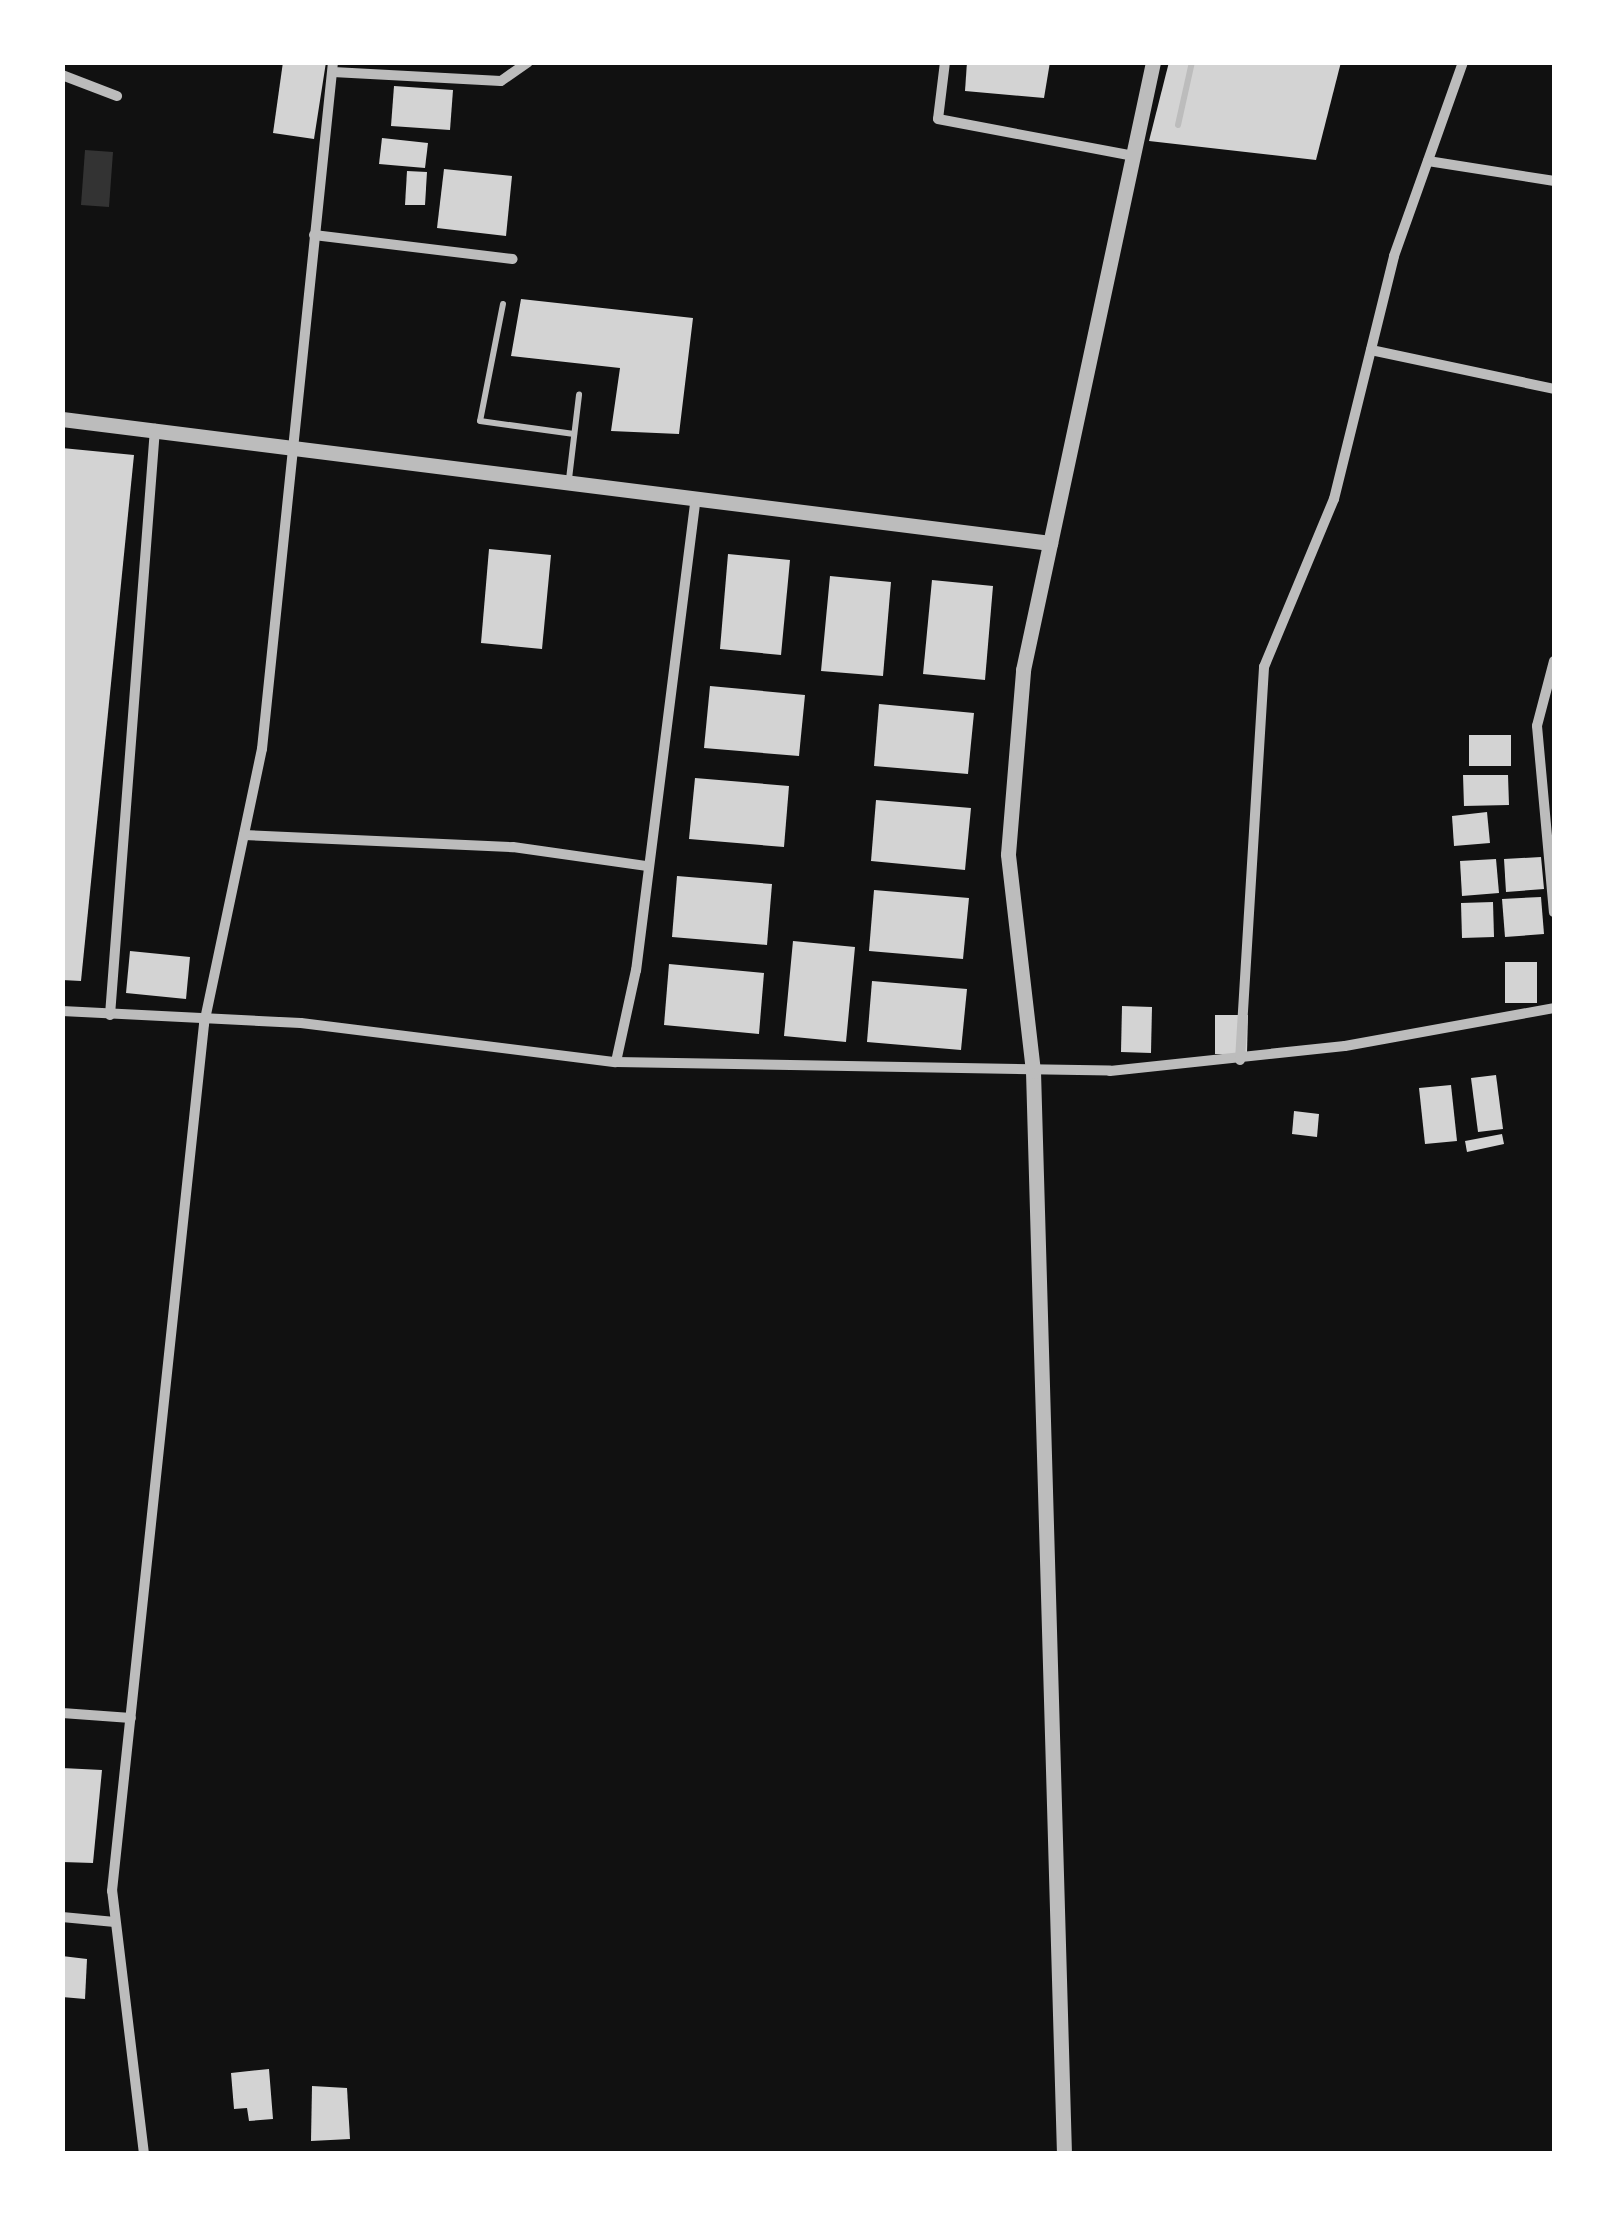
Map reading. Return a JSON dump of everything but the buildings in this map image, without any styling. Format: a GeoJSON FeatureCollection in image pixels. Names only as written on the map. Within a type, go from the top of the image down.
{"type":"FeatureCollection","features":[{"type":"Feature","properties":{"kind":"street"},"geometry":{"type":"LineString","coordinates":[[144,2154],[115,1922],[131,1718],[204,1024],[262,749],[333,67],[500,81],[528,62]]}},
{"type":"Feature","properties":{"kind":"street"},"geometry":{"type":"LineString","coordinates":[[945,62],[938,119],[1133,156]]}},
{"type":"Feature","properties":{"kind":"street"},"geometry":{"type":"LineString","coordinates":[[1064,2154],[1033,1071],[1008,854],[1023,670],[1153,62]]}},
{"type":"Feature","properties":{"kind":"street"},"geometry":{"type":"LineString","coordinates":[[1240,1060],[1264,666],[1334,499],[1371,350],[1428,161],[1463,62]]}},
{"type":"Feature","properties":{"kind":"street"},"geometry":{"type":"LineString","coordinates":[[62,75],[117,96]]}},
{"type":"Feature","properties":{"kind":"street"},"geometry":{"type":"LineString","coordinates":[[1428,161],[1554,181]]}},
{"type":"Feature","properties":{"kind":"street"},"geometry":{"type":"LineString","coordinates":[[314,235],[513,259]]}},
{"type":"Feature","properties":{"kind":"street"},"geometry":{"type":"LineString","coordinates":[[1371,350],[1554,388]]}},
{"type":"Feature","properties":{"kind":"street"},"geometry":{"type":"LineString","coordinates":[[62,419],[291,444],[695,504],[1050,542]]}},
{"type":"Feature","properties":{"kind":"street"},"geometry":{"type":"LineString","coordinates":[[110,1015],[155,429]]}},
{"type":"Feature","properties":{"kind":"street"},"geometry":{"type":"LineString","coordinates":[[616,1062],[695,504]]}},
{"type":"Feature","properties":{"kind":"street"},"geometry":{"type":"LineString","coordinates":[[1554,661],[1537,726],[1548,779],[1554,912]]}},
{"type":"Feature","properties":{"kind":"street"},"geometry":{"type":"LineString","coordinates":[[244,835],[513,848],[646,866]]}},
{"type":"Feature","properties":{"kind":"street"},"geometry":{"type":"LineString","coordinates":[[62,1011],[204,1024],[302,1023],[616,1062],[1033,1071],[1240,1060],[1554,1008]]}},
{"type":"Feature","properties":{"kind":"street"},"geometry":{"type":"LineString","coordinates":[[62,1714],[131,1718]]}},
{"type":"Feature","properties":{"kind":"street"},"geometry":{"type":"LineString","coordinates":[[62,1917],[115,1922]]}},
{"type":"Feature","properties":{"kind":"lane"},"geometry":{"type":"LineString","coordinates":[[1178,124],[1192,62]]}},
{"type":"Feature","properties":{"kind":"lane"},"geometry":{"type":"LineString","coordinates":[[502,304],[480,421],[574,434]]}},
{"type":"Feature","properties":{"kind":"lane"},"geometry":{"type":"LineString","coordinates":[[568,485],[579,395]]}},
{"type":"Feature","properties":{"kind":"shaded area"},"geometry":{"type":"Polygon","coordinates":[[[85,150],[113,152],[109,207],[81,205],[85,150]]]}}]}
